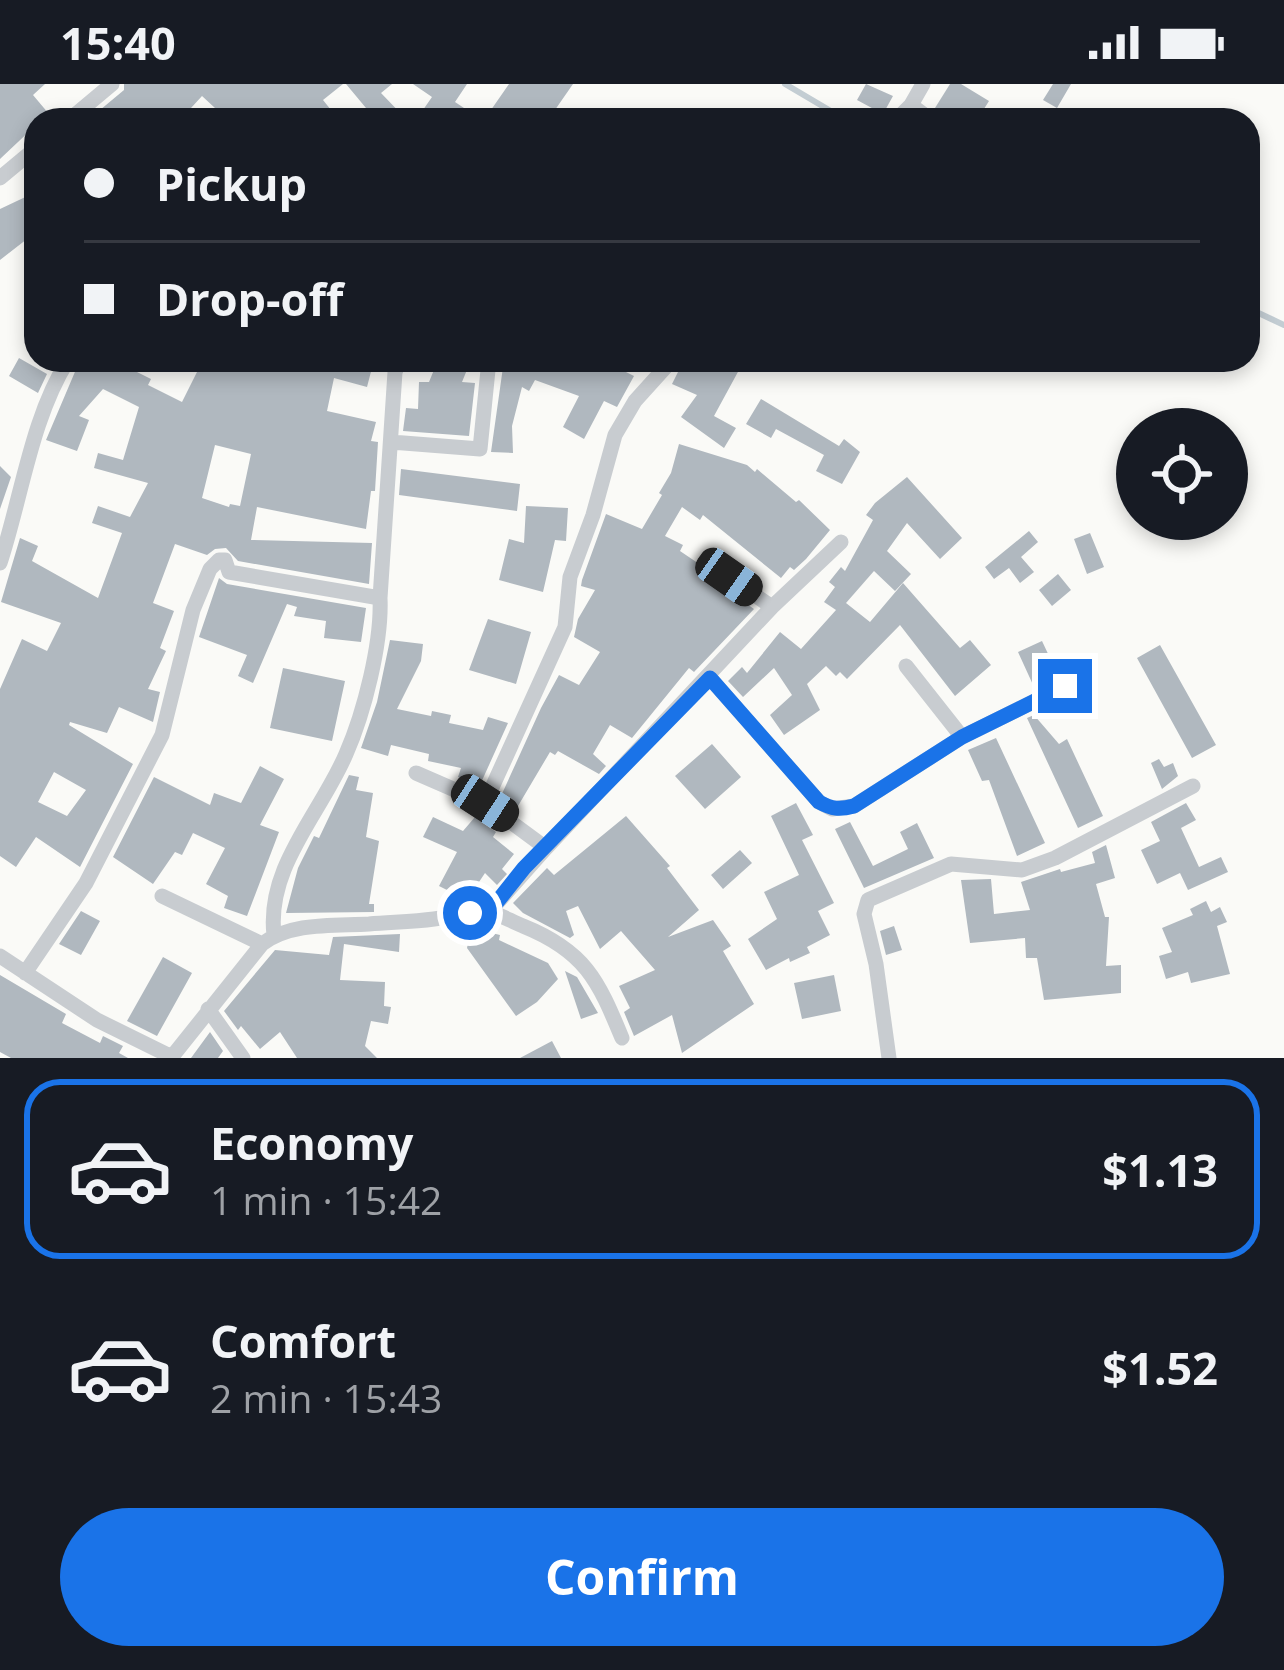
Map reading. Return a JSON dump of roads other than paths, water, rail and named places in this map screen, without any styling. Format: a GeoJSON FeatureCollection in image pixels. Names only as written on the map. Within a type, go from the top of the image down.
{"type":"FeatureCollection","features":[{"type":"Feature","properties":{"kind":"street"},"geometry":{"type":"LineString","coordinates":[[83,108],[112,84]]}},
{"type":"Feature","properties":{"kind":"street"},"geometry":{"type":"LineString","coordinates":[[908,108],[923,84]]}},
{"type":"Feature","properties":{"kind":"street"},"geometry":{"type":"LineString","coordinates":[[911,105],[915,108]]}},
{"type":"Feature","properties":{"kind":"street"},"geometry":{"type":"LineString","coordinates":[[0,178],[24,158]]}},
{"type":"Feature","properties":{"kind":"street"},"geometry":{"type":"LineString","coordinates":[[0,563],[40,415],[62,372]]}},
{"type":"Feature","properties":{"kind":"street"},"geometry":{"type":"LineString","coordinates":[[268,939],[279,880],[346,755],[363,702],[381,616],[399,372]]}},
{"type":"Feature","properties":{"kind":"street"},"geometry":{"type":"LineString","coordinates":[[391,442],[481,449],[488,372]]}},
{"type":"Feature","properties":{"kind":"street"},"geometry":{"type":"LineString","coordinates":[[485,803],[565,626],[570,577],[616,435],[635,401],[661,372]]}},
{"type":"Feature","properties":{"kind":"street"},"geometry":{"type":"LineString","coordinates":[[489,912],[772,607],[841,542]]}},
{"type":"Feature","properties":{"kind":"street"},"geometry":{"type":"LineString","coordinates":[[25,973],[86,883],[161,735],[193,610],[214,563],[225,560],[229,572],[380,598]]}},
{"type":"Feature","properties":{"kind":"street"},"geometry":{"type":"LineString","coordinates":[[729,577],[772,607]]}},
{"type":"Feature","properties":{"kind":"street"},"geometry":{"type":"LineString","coordinates":[[905,666],[962,737]]}},
{"type":"Feature","properties":{"kind":"street"},"geometry":{"type":"LineString","coordinates":[[710,678],[819,802],[832,809],[854,806],[962,737],[1065,686]]}},
{"type":"Feature","properties":{"kind":"street"},"geometry":{"type":"LineString","coordinates":[[416,773],[485,803],[546,848]]}},
{"type":"Feature","properties":{"kind":"street"},"geometry":{"type":"LineString","coordinates":[[889,1058],[864,914],[868,900],[951,864],[1022,870],[1193,786]]}},
{"type":"Feature","properties":{"kind":"street"},"geometry":{"type":"LineString","coordinates":[[161,896],[268,939]]}},
{"type":"Feature","properties":{"kind":"street"},"geometry":{"type":"LineString","coordinates":[[0,956],[97,1020],[171,1058],[268,939],[297,929],[489,912],[542,934],[572,953],[593,974],[622,1038]]}},
{"type":"Feature","properties":{"kind":"street"},"geometry":{"type":"LineString","coordinates":[[208,1009],[243,1058]]}},
{"type":"Feature","properties":{"kind":"waterway"},"geometry":{"type":"LineString","coordinates":[[785,84],[826,108]]}},
{"type":"Feature","properties":{"kind":"waterway"},"geometry":{"type":"LineString","coordinates":[[1260,314],[1284,325]]}}]}
